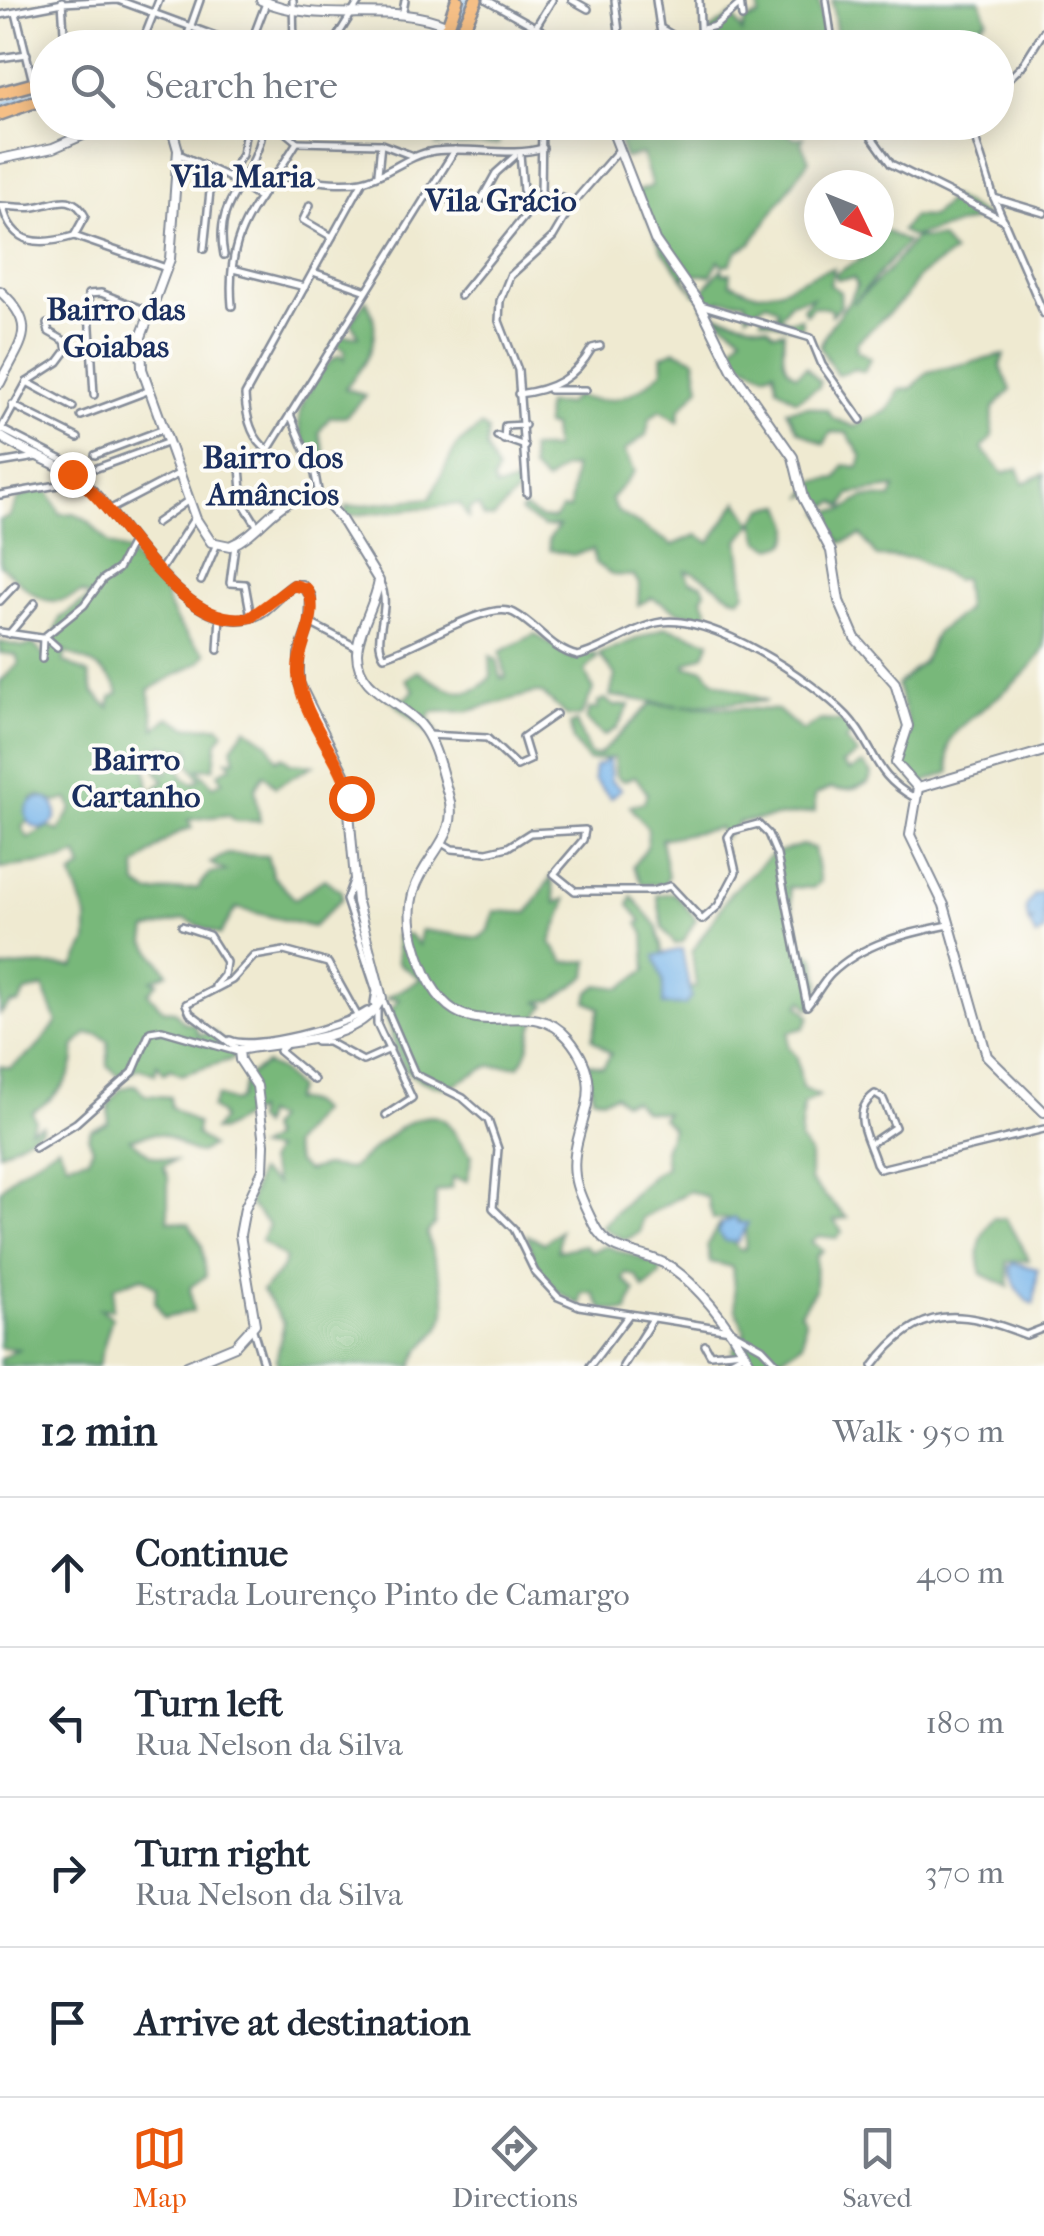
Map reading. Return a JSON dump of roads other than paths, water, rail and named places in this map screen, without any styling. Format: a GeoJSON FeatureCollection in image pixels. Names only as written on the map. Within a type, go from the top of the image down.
{"type":"FeatureCollection","features":[{"type":"Feature","properties":{"kind":"main road"},"geometry":{"type":"LineString","coordinates":[[457,0],[457,30]]}},
{"type":"Feature","properties":{"kind":"main road"},"geometry":{"type":"LineString","coordinates":[[458,30],[476,0]]}},
{"type":"Feature","properties":{"kind":"main road"},"geometry":{"type":"LineString","coordinates":[[0,93],[30,86]]}},
{"type":"Feature","properties":{"kind":"main road"},"geometry":{"type":"LineString","coordinates":[[0,114],[30,103]]}},
{"type":"Feature","properties":{"kind":"street"},"geometry":{"type":"LineString","coordinates":[[34,0],[37,9]]}},
{"type":"Feature","properties":{"kind":"street"},"geometry":{"type":"LineString","coordinates":[[0,14],[62,2],[118,0],[203,30]]}},
{"type":"Feature","properties":{"kind":"street"},"geometry":{"type":"LineString","coordinates":[[147,30],[158,0]]}},
{"type":"Feature","properties":{"kind":"street"},"geometry":{"type":"LineString","coordinates":[[189,30],[200,0]]}},
{"type":"Feature","properties":{"kind":"street"},"geometry":{"type":"LineString","coordinates":[[341,30],[362,0],[373,12]]}},
{"type":"Feature","properties":{"kind":"street"},"geometry":{"type":"LineString","coordinates":[[403,11],[406,0]]}},
{"type":"Feature","properties":{"kind":"street"},"geometry":{"type":"LineString","coordinates":[[487,0],[542,30]]}},
{"type":"Feature","properties":{"kind":"street"},"geometry":{"type":"LineString","coordinates":[[533,30],[552,0]]}},
{"type":"Feature","properties":{"kind":"street"},"geometry":{"type":"LineString","coordinates":[[572,0],[588,9]]}},
{"type":"Feature","properties":{"kind":"street"},"geometry":{"type":"LineString","coordinates":[[615,0],[619,30]]}},
{"type":"Feature","properties":{"kind":"street"},"geometry":{"type":"LineString","coordinates":[[656,0],[663,30]]}},
{"type":"Feature","properties":{"kind":"street"},"geometry":{"type":"LineString","coordinates":[[699,0],[703,29],[715,26],[740,2]]}},
{"type":"Feature","properties":{"kind":"street"},"geometry":{"type":"LineString","coordinates":[[826,0],[830,30]]}},
{"type":"Feature","properties":{"kind":"street"},"geometry":{"type":"LineString","coordinates":[[254,30],[264,1],[351,13],[403,11],[454,30]]}},
{"type":"Feature","properties":{"kind":"street"},"geometry":{"type":"LineString","coordinates":[[62,2],[64,30]]}},
{"type":"Feature","properties":{"kind":"street"},"geometry":{"type":"LineString","coordinates":[[740,2],[742,17]]}},
{"type":"Feature","properties":{"kind":"street"},"geometry":{"type":"LineString","coordinates":[[292,4],[293,30]]}},
{"type":"Feature","properties":{"kind":"street"},"geometry":{"type":"LineString","coordinates":[[16,13],[30,67]]}},
{"type":"Feature","properties":{"kind":"street"},"geometry":{"type":"LineString","coordinates":[[1014,74],[1044,31]]}},
{"type":"Feature","properties":{"kind":"street"},"geometry":{"type":"LineString","coordinates":[[0,58],[27,54]]}},
{"type":"Feature","properties":{"kind":"street"},"geometry":{"type":"LineString","coordinates":[[0,160],[71,140]]}},
{"type":"Feature","properties":{"kind":"street"},"geometry":{"type":"LineString","coordinates":[[175,140],[179,154],[168,268],[139,348],[195,517],[216,546]]}},
{"type":"Feature","properties":{"kind":"street"},"geometry":{"type":"LineString","coordinates":[[228,177],[242,156],[244,140]]}},
{"type":"Feature","properties":{"kind":"street"},"geometry":{"type":"LineString","coordinates":[[224,255],[224,207],[256,163],[260,140]]}},
{"type":"Feature","properties":{"kind":"street"},"geometry":{"type":"LineString","coordinates":[[293,140],[381,144],[413,156]]}},
{"type":"Feature","properties":{"kind":"street"},"geometry":{"type":"LineString","coordinates":[[460,296],[542,196],[543,140]]}},
{"type":"Feature","properties":{"kind":"street"},"geometry":{"type":"LineString","coordinates":[[618,140],[656,240],[698,303],[732,370],[793,456],[802,498],[832,551],[842,612],[856,640],[896,683],[908,726],[896,763],[918,788]]}},
{"type":"Feature","properties":{"kind":"street"},"geometry":{"type":"LineString","coordinates":[[875,140],[892,164],[1006,222]]}},
{"type":"Feature","properties":{"kind":"street"},"geometry":{"type":"LineString","coordinates":[[976,140],[994,198],[1044,314]]}},
{"type":"Feature","properties":{"kind":"street"},"geometry":{"type":"LineString","coordinates":[[232,306],[240,226],[297,142]]}},
{"type":"Feature","properties":{"kind":"street"},"geometry":{"type":"LineString","coordinates":[[378,172],[381,144]]}},
{"type":"Feature","properties":{"kind":"street"},"geometry":{"type":"LineString","coordinates":[[268,450],[250,424],[245,395],[363,181],[413,156],[493,148],[518,154],[543,148]]}},
{"type":"Feature","properties":{"kind":"street"},"geometry":{"type":"LineString","coordinates":[[527,493],[525,425],[516,359],[499,320],[504,288],[516,268],[554,237],[573,203],[621,148]]}},
{"type":"Feature","properties":{"kind":"street"},"geometry":{"type":"LineString","coordinates":[[258,527],[243,504],[239,469],[268,450],[364,290],[455,150]]}},
{"type":"Feature","properties":{"kind":"street"},"geometry":{"type":"LineString","coordinates":[[179,154],[228,177],[260,198]]}},
{"type":"Feature","properties":{"kind":"street"},"geometry":{"type":"LineString","coordinates":[[518,154],[523,190]]}},
{"type":"Feature","properties":{"kind":"street"},"geometry":{"type":"LineString","coordinates":[[427,196],[481,200],[496,173],[518,154]]}},
{"type":"Feature","properties":{"kind":"street"},"geometry":{"type":"LineString","coordinates":[[204,249],[212,171]]}},
{"type":"Feature","properties":{"kind":"street"},"geometry":{"type":"LineString","coordinates":[[275,176],[363,181]]}},
{"type":"Feature","properties":{"kind":"street"},"geometry":{"type":"LineString","coordinates":[[542,196],[562,197]]}},
{"type":"Feature","properties":{"kind":"street"},"geometry":{"type":"LineString","coordinates":[[994,198],[1044,213]]}},
{"type":"Feature","properties":{"kind":"street"},"geometry":{"type":"LineString","coordinates":[[74,236],[85,216],[69,201],[54,200],[36,207],[1,206],[8,228],[16,236],[44,242],[74,236],[168,268]]}},
{"type":"Feature","properties":{"kind":"street"},"geometry":{"type":"LineString","coordinates":[[310,205],[303,220],[332,237]]}},
{"type":"Feature","properties":{"kind":"street"},"geometry":{"type":"LineString","coordinates":[[234,270],[305,287]]}},
{"type":"Feature","properties":{"kind":"street"},"geometry":{"type":"LineString","coordinates":[[313,272],[364,290]]}},
{"type":"Feature","properties":{"kind":"street"},"geometry":{"type":"LineString","coordinates":[[0,291],[21,311],[24,330],[22,345],[0,383]]}},
{"type":"Feature","properties":{"kind":"street"},"geometry":{"type":"LineString","coordinates":[[94,395],[90,292],[150,312]]}},
{"type":"Feature","properties":{"kind":"street"},"geometry":{"type":"LineString","coordinates":[[698,303],[811,338],[822,365],[861,420]]}},
{"type":"Feature","properties":{"kind":"street"},"geometry":{"type":"LineString","coordinates":[[0,432],[27,382],[58,362],[67,350],[65,341],[49,332],[47,324]]}},
{"type":"Feature","properties":{"kind":"street"},"geometry":{"type":"LineString","coordinates":[[542,390],[573,375],[592,348],[600,346]]}},
{"type":"Feature","properties":{"kind":"street"},"geometry":{"type":"LineString","coordinates":[[27,382],[73,406]]}},
{"type":"Feature","properties":{"kind":"street"},"geometry":{"type":"LineString","coordinates":[[81,416],[150,390]]}},
{"type":"Feature","properties":{"kind":"street"},"geometry":{"type":"LineString","coordinates":[[518,394],[586,390]]}},
{"type":"Feature","properties":{"kind":"street"},"geometry":{"type":"LineString","coordinates":[[12,406],[78,438]]}},
{"type":"Feature","properties":{"kind":"street"},"geometry":{"type":"LineString","coordinates":[[290,414],[315,474],[319,496],[342,519],[387,600],[380,642],[384,656],[456,624],[504,611],[516,614],[550,642],[578,656],[655,623],[728,637],[782,661],[844,713],[882,775],[914,798]]}},
{"type":"Feature","properties":{"kind":"street"},"geometry":{"type":"LineString","coordinates":[[525,425],[505,426],[501,438],[526,446]]}},
{"type":"Feature","properties":{"kind":"street"},"geometry":{"type":"LineString","coordinates":[[95,455],[164,429]]}},
{"type":"Feature","properties":{"kind":"street"},"geometry":{"type":"LineString","coordinates":[[0,432],[82,481],[175,589],[220,615],[251,617],[287,590],[302,586],[311,596],[310,624],[298,654],[299,684],[346,778],[354,879],[363,937],[380,1002],[416,1074],[463,1098],[488,1120],[498,1150],[493,1208],[521,1238],[542,1284],[579,1306],[730,1330],[762,1348],[779,1366]]}},
{"type":"Feature","properties":{"kind":"street"},"geometry":{"type":"LineString","coordinates":[[0,432],[78,468]]}},
{"type":"Feature","properties":{"kind":"street"},"geometry":{"type":"LineString","coordinates":[[96,468],[169,442]]}},
{"type":"Feature","properties":{"kind":"street"},"geometry":{"type":"LineString","coordinates":[[0,463],[39,457]]}},
{"type":"Feature","properties":{"kind":"street"},"geometry":{"type":"LineString","coordinates":[[109,510],[180,473]]}},
{"type":"Feature","properties":{"kind":"street"},"geometry":{"type":"LineString","coordinates":[[0,494],[82,481]]}},
{"type":"Feature","properties":{"kind":"street"},"geometry":{"type":"LineString","coordinates":[[216,546],[236,544],[285,500],[319,496]]}},
{"type":"Feature","properties":{"kind":"street"},"geometry":{"type":"LineString","coordinates":[[156,522],[189,500]]}},
{"type":"Feature","properties":{"kind":"street"},"geometry":{"type":"LineString","coordinates":[[159,573],[195,517]]}},
{"type":"Feature","properties":{"kind":"street"},"geometry":{"type":"LineString","coordinates":[[42,660],[43,638],[124,563],[133,538]]}},
{"type":"Feature","properties":{"kind":"street"},"geometry":{"type":"LineString","coordinates":[[236,544],[230,583],[245,584],[251,617]]}},
{"type":"Feature","properties":{"kind":"street"},"geometry":{"type":"LineString","coordinates":[[201,581],[216,546]]}},
{"type":"Feature","properties":{"kind":"street"},"geometry":{"type":"LineString","coordinates":[[378,581],[357,648],[364,678],[428,735],[450,800],[452,820],[442,843],[418,874],[410,911],[414,940],[437,995],[460,1016],[477,1022],[545,1022],[570,1041],[590,1099],[575,1178],[596,1229],[618,1250],[673,1269],[730,1330],[752,1366]]}},
{"type":"Feature","properties":{"kind":"street"},"geometry":{"type":"LineString","coordinates":[[0,601],[15,585]]}},
{"type":"Feature","properties":{"kind":"street"},"geometry":{"type":"LineString","coordinates":[[9,634],[35,603]]}},
{"type":"Feature","properties":{"kind":"street"},"geometry":{"type":"LineString","coordinates":[[218,650],[220,615]]}},
{"type":"Feature","properties":{"kind":"street"},"geometry":{"type":"LineString","coordinates":[[310,624],[357,648]]}},
{"type":"Feature","properties":{"kind":"street"},"geometry":{"type":"LineString","coordinates":[[0,632],[43,638],[56,647]]}},
{"type":"Feature","properties":{"kind":"street"},"geometry":{"type":"LineString","coordinates":[[428,735],[486,738],[517,766],[530,760],[524,737],[556,714]]}},
{"type":"Feature","properties":{"kind":"street"},"geometry":{"type":"LineString","coordinates":[[918,788],[1044,751]]}},
{"type":"Feature","properties":{"kind":"street"},"geometry":{"type":"LineString","coordinates":[[918,788],[910,835],[949,925],[988,1056],[1044,1112]]}},
{"type":"Feature","properties":{"kind":"street"},"geometry":{"type":"LineString","coordinates":[[442,843],[487,852],[508,847],[530,833],[584,830],[583,840],[554,874],[570,889],[628,892],[670,886],[702,920],[723,900],[736,872],[728,838],[732,831],[758,824],[778,855],[807,1006],[831,974],[856,954],[878,948],[896,935],[949,925]]}},
{"type":"Feature","properties":{"kind":"street"},"geometry":{"type":"LineString","coordinates":[[222,1037],[249,1044],[326,1031],[358,1017],[377,998],[346,900],[354,879]]}},
{"type":"Feature","properties":{"kind":"street"},"geometry":{"type":"LineString","coordinates":[[182,926],[209,935],[226,962],[226,970],[213,988]]}},
{"type":"Feature","properties":{"kind":"street"},"geometry":{"type":"LineString","coordinates":[[187,1366],[236,1346],[253,1330],[257,1315],[240,1235],[245,1208],[263,1170],[264,1144],[256,1086],[239,1051],[187,1010],[190,998],[232,980],[254,956],[277,951],[328,962],[358,1017]]}},
{"type":"Feature","properties":{"kind":"street"},"geometry":{"type":"LineString","coordinates":[[226,970],[245,964]]}},
{"type":"Feature","properties":{"kind":"street"},"geometry":{"type":"LineString","coordinates":[[380,1002],[377,1024],[412,1098],[386,1115]]}},
{"type":"Feature","properties":{"kind":"street"},"geometry":{"type":"LineString","coordinates":[[36,1148],[76,1123],[133,1072],[150,1032],[162,1030],[239,1051],[341,1031],[380,1002]]}},
{"type":"Feature","properties":{"kind":"street"},"geometry":{"type":"LineString","coordinates":[[314,1080],[285,1060],[280,1048],[323,1041],[363,1060],[390,1049]]}},
{"type":"Feature","properties":{"kind":"street"},"geometry":{"type":"LineString","coordinates":[[870,1144],[895,1127],[882,1099],[875,1094],[859,1110],[870,1144],[878,1167],[886,1169],[1044,1129]]}},
{"type":"Feature","properties":{"kind":"street"},"geometry":{"type":"LineString","coordinates":[[590,1366],[628,1316]]}},
{"type":"Feature","properties":{"kind":"street"},"geometry":{"type":"LineString","coordinates":[[873,1366],[914,1326],[940,1316],[983,1318],[1026,1335],[1044,1328]]}},
{"type":"Feature","properties":{"kind":"street"},"geometry":{"type":"LineString","coordinates":[[624,1366],[652,1320]]}},
{"type":"Feature","properties":{"kind":"street"},"geometry":{"type":"LineString","coordinates":[[253,1330],[264,1366]]}},
{"type":"Feature","properties":{"kind":"street"},"geometry":{"type":"LineString","coordinates":[[705,1345],[710,1354],[744,1352]]}},
{"type":"Feature","properties":{"kind":"street"},"geometry":{"type":"LineString","coordinates":[[722,1366],[744,1352]]}},
{"type":"Feature","properties":{"kind":"water"},"geometry":{"type":"Polygon","coordinates":[[[609,760],[611,781],[621,789],[611,798],[594,780],[594,767],[609,760]]]}},
{"type":"Feature","properties":{"kind":"water"},"geometry":{"type":"Polygon","coordinates":[[[41,798],[52,802],[56,813],[52,824],[41,828],[30,824],[26,813],[30,802],[41,798]]]}},
{"type":"Feature","properties":{"kind":"water"},"geometry":{"type":"Polygon","coordinates":[[[1044,891],[1044,931],[1036,937],[1029,923],[1034,920],[1028,921],[1026,907],[1034,895],[1044,891]]]}},
{"type":"Feature","properties":{"kind":"water"},"geometry":{"type":"Polygon","coordinates":[[[682,949],[691,997],[685,1005],[663,1005],[663,981],[655,956],[682,949]]]}},
{"type":"Feature","properties":{"kind":"water"},"geometry":{"type":"Polygon","coordinates":[[[735,1218],[738,1223],[748,1223],[738,1242],[726,1241],[718,1233],[721,1224],[735,1218]]]}},
{"type":"Feature","properties":{"kind":"water"},"geometry":{"type":"Polygon","coordinates":[[[1014,1263],[1038,1269],[1034,1304],[1025,1299],[1015,1284],[1010,1267],[1014,1263]]]}},
{"type":"Feature","properties":{"kind":"waterway"},"geometry":{"type":"LineString","coordinates":[[455,30],[462,22],[467,0]]}},
{"type":"Feature","properties":{"kind":"waterway"},"geometry":{"type":"LineString","coordinates":[[0,106],[30,95]]}},
{"type":"Feature","properties":{"kind":"district","name":"Vila Maria"},"geometry":{"type":"Point","coordinates":[243,176]}},
{"type":"Feature","properties":{"kind":"district","name":"Vila Grácio"},"geometry":{"type":"Point","coordinates":[501,200]}},
{"type":"Feature","properties":{"kind":"district","name":"Bairro das Goiabas"},"geometry":{"type":"Point","coordinates":[116,328]}},
{"type":"Feature","properties":{"kind":"district","name":"Bairro dos Amâncios"},"geometry":{"type":"Point","coordinates":[273,476]}},
{"type":"Feature","properties":{"kind":"district","name":"Bairro Cartanho"},"geometry":{"type":"Point","coordinates":[136,778]}}]}
